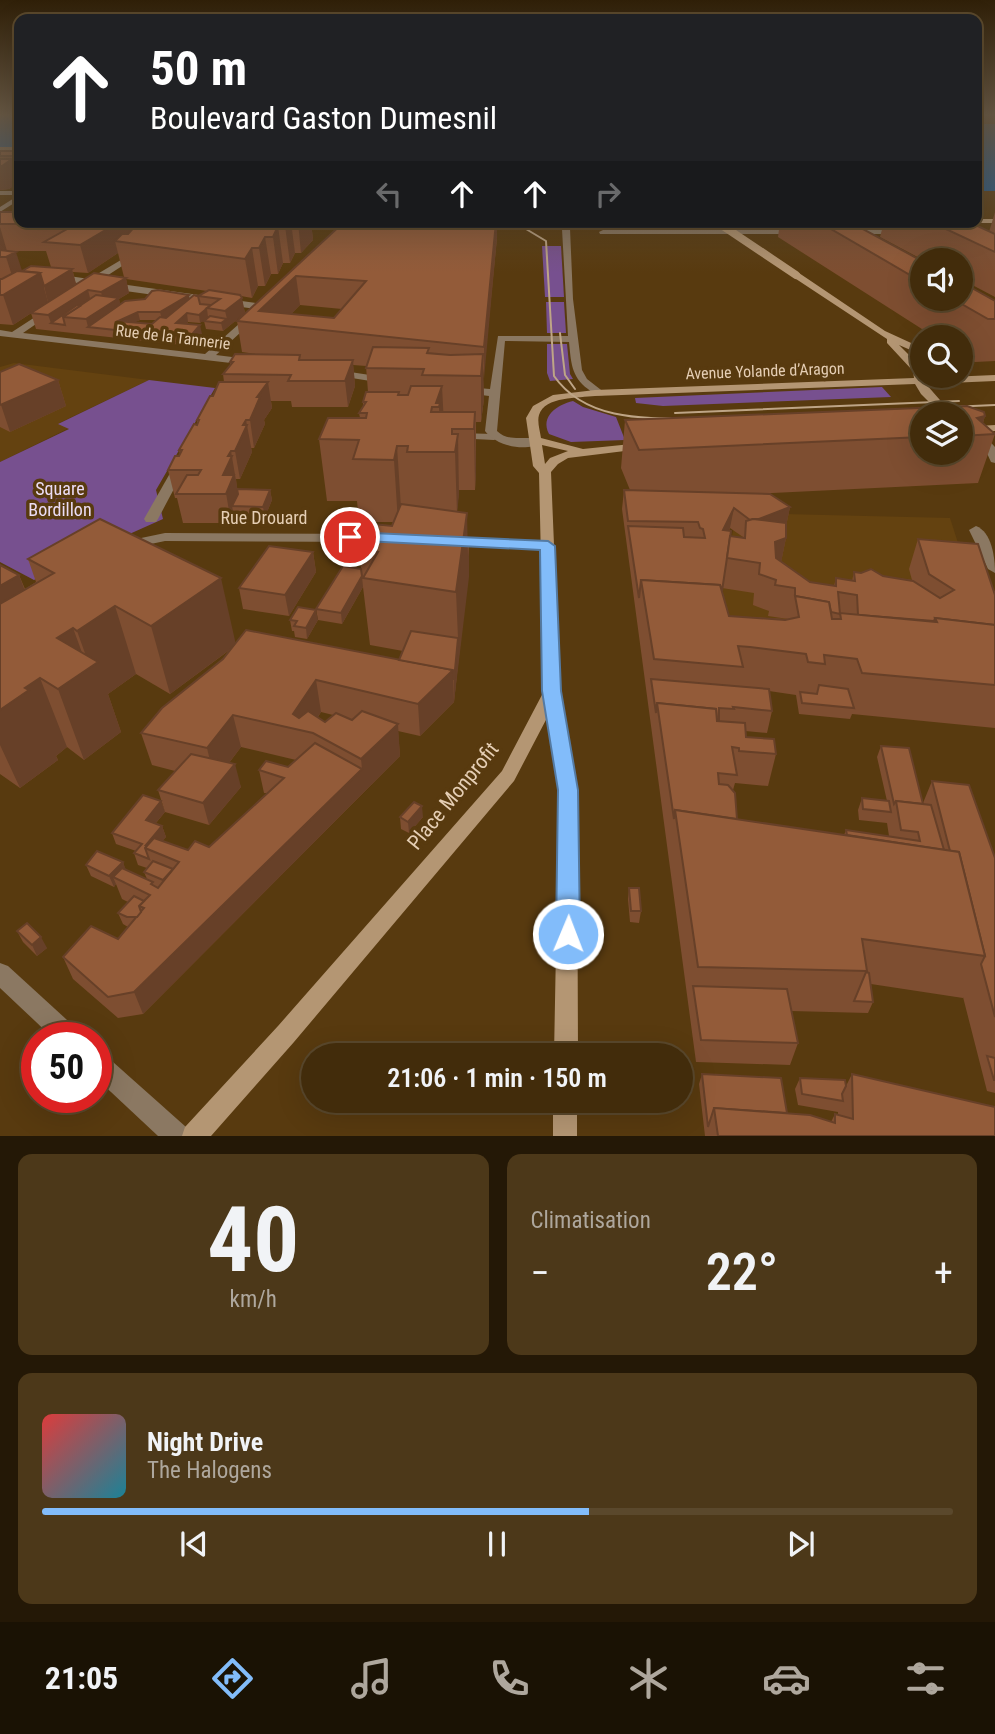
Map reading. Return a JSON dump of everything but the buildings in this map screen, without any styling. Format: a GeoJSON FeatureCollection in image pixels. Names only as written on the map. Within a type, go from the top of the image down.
{"type":"FeatureCollection","features":[{"type":"Feature","properties":{"kind":"main road"},"geometry":{"type":"LineString","coordinates":[[287,230],[309,228]]}},
{"type":"Feature","properties":{"kind":"main road"},"geometry":{"type":"LineString","coordinates":[[726,228],[882,332],[910,346]]}},
{"type":"Feature","properties":{"kind":"main road"},"geometry":{"type":"LineString","coordinates":[[882,332],[910,362]]}},
{"type":"Feature","properties":{"kind":"main road"},"geometry":{"type":"LineString","coordinates":[[973,373],[992,379]]}},
{"type":"Feature","properties":{"kind":"main road","name":"Avenue Yolande d’Aragon"},"geometry":{"type":"LineString","coordinates":[[973,380],[992,379]]}},
{"type":"Feature","properties":{"kind":"main road","name":"Avenue Yolande d’Aragon"},"geometry":{"type":"LineString","coordinates":[[536,441],[532,418],[538,406],[557,397],[595,390],[910,382]]}},
{"type":"Feature","properties":{"kind":"main road"},"geometry":{"type":"LineString","coordinates":[[923,388],[935,402]]}},
{"type":"Feature","properties":{"kind":"main road"},"geometry":{"type":"LineString","coordinates":[[973,430],[995,428]]}},
{"type":"Feature","properties":{"kind":"main road"},"geometry":{"type":"LineString","coordinates":[[545,472],[539,466],[536,441],[583,451]]}},
{"type":"Feature","properties":{"kind":"main road"},"geometry":{"type":"LineString","coordinates":[[566,1043],[568,790],[552,691],[545,472],[554,461],[583,451],[656,445]]}},
{"type":"Feature","properties":{"kind":"main road","name":"Place Monprofit"},"geometry":{"type":"LineString","coordinates":[[194,1136],[296,1023],[508,776],[552,691]]}},
{"type":"Feature","properties":{"kind":"main road"},"geometry":{"type":"LineString","coordinates":[[565,1113],[565,1136]]}},
{"type":"Feature","properties":{"kind":"street"},"geometry":{"type":"LineString","coordinates":[[0,211],[14,200]]}},
{"type":"Feature","properties":{"kind":"street"},"geometry":{"type":"LineString","coordinates":[[9,204],[14,204]]}},
{"type":"Feature","properties":{"kind":"street"},"geometry":{"type":"LineString","coordinates":[[333,228],[340,234]]}},
{"type":"Feature","properties":{"kind":"street"},"geometry":{"type":"LineString","coordinates":[[566,228],[577,370],[595,390]]}},
{"type":"Feature","properties":{"kind":"street"},"geometry":{"type":"LineString","coordinates":[[841,232],[904,231],[895,228]]}},
{"type":"Feature","properties":{"kind":"street"},"geometry":{"type":"LineString","coordinates":[[603,232],[802,232]]}},
{"type":"Feature","properties":{"kind":"street"},"geometry":{"type":"LineString","coordinates":[[73,294],[141,250]]}},
{"type":"Feature","properties":{"kind":"street"},"geometry":{"type":"LineString","coordinates":[[40,276],[92,281],[263,307]]}},
{"type":"Feature","properties":{"kind":"street"},"geometry":{"type":"LineString","coordinates":[[208,357],[272,298]]}},
{"type":"Feature","properties":{"kind":"street"},"geometry":{"type":"LineString","coordinates":[[13,335],[53,308]]}},
{"type":"Feature","properties":{"kind":"street","name":"Rue de la Tannerie"},"geometry":{"type":"LineString","coordinates":[[0,333],[264,364]]}},
{"type":"Feature","properties":{"kind":"street"},"geometry":{"type":"LineString","coordinates":[[110,346],[120,338]]}},
{"type":"Feature","properties":{"kind":"street"},"geometry":{"type":"LineString","coordinates":[[494,437],[491,431],[501,338],[574,339]]}},
{"type":"Feature","properties":{"kind":"street"},"geometry":{"type":"LineString","coordinates":[[229,379],[239,361]]}},
{"type":"Feature","properties":{"kind":"street"},"geometry":{"type":"LineString","coordinates":[[327,371],[397,382]]}},
{"type":"Feature","properties":{"kind":"street"},"geometry":{"type":"LineString","coordinates":[[458,389],[496,393]]}},
{"type":"Feature","properties":{"kind":"street"},"geometry":{"type":"LineString","coordinates":[[973,435],[990,448],[995,459]]}},
{"type":"Feature","properties":{"kind":"street"},"geometry":{"type":"LineString","coordinates":[[450,436],[536,441]]}},
{"type":"Feature","properties":{"kind":"street"},"geometry":{"type":"LineString","coordinates":[[151,519],[183,460]]}},
{"type":"Feature","properties":{"kind":"street"},"geometry":{"type":"LineString","coordinates":[[976,530],[995,569]]}},
{"type":"Feature","properties":{"kind":"street","name":"Rue Drouard"},"geometry":{"type":"LineString","coordinates":[[117,549],[139,540],[165,537],[392,538]]}},
{"type":"Feature","properties":{"kind":"street"},"geometry":{"type":"LineString","coordinates":[[433,540],[548,546]]}},
{"type":"Feature","properties":{"kind":"street"},"geometry":{"type":"LineString","coordinates":[[0,973],[53,1022]]}},
{"type":"Feature","properties":{"kind":"street"},"geometry":{"type":"LineString","coordinates":[[112,1077],[177,1136]]}},
{"type":"Feature","properties":{"kind":"shaded area"},"geometry":{"type":"Polygon","coordinates":[[[14,363],[149,380],[59,423],[69,428],[0,462],[0,367],[14,363]]]}},
{"type":"Feature","properties":{"kind":"shaded area"},"geometry":{"type":"Polygon","coordinates":[[[738,513],[950,518],[995,658],[718,626],[728,550],[738,513]]]}},
{"type":"Feature","properties":{"kind":"green space"},"geometry":{"type":"Polygon","coordinates":[[[542,246],[561,246],[564,297],[545,297],[542,246]]]}},
{"type":"Feature","properties":{"kind":"green space"},"geometry":{"type":"Polygon","coordinates":[[[546,302],[564,302],[566,333],[547,333],[546,302]]]}},
{"type":"Feature","properties":{"kind":"green space"},"geometry":{"type":"Polygon","coordinates":[[[547,344],[567,344],[570,374],[573,379],[550,381],[547,373],[547,344]]]}},
{"type":"Feature","properties":{"kind":"green space","name":"Square Bordillon"},"geometry":{"type":"Polygon","coordinates":[[[149,380],[215,388],[156,490],[163,519],[60,565],[34,580],[0,562],[0,462],[69,429],[58,424],[149,380]]]}},
{"type":"Feature","properties":{"kind":"green space"},"geometry":{"type":"Polygon","coordinates":[[[882,387],[891,397],[663,406],[636,403],[635,398],[882,387]]]}},
{"type":"Feature","properties":{"kind":"green space"},"geometry":{"type":"Polygon","coordinates":[[[573,401],[583,407],[616,417],[625,440],[571,442],[549,434],[548,417],[561,405],[573,401]]]}},
{"type":"Feature","properties":{"kind":"water"},"geometry":{"type":"Polygon","coordinates":[[[982,167],[995,167],[995,191],[982,191],[982,167]]]}},
{"type":"Feature","properties":{"kind":"tram line"},"geometry":{"type":"LineString","coordinates":[[519,228],[546,241],[554,376],[566,390],[581,401],[614,414],[688,418]]}},
{"type":"Feature","properties":{"kind":"tram line"},"geometry":{"type":"LineString","coordinates":[[560,333],[565,375],[575,389]]}},
{"type":"Feature","properties":{"kind":"tram line"},"geometry":{"type":"LineString","coordinates":[[675,413],[959,401]]}},
{"type":"Feature","properties":{"kind":"tram line"},"geometry":{"type":"LineString","coordinates":[[973,406],[995,405]]}},
{"type":"Feature","properties":{"kind":"route"},"geometry":{"type":"LineString","coordinates":[[350,537],[548,546],[552,691],[568,790],[568,934]]}}]}
